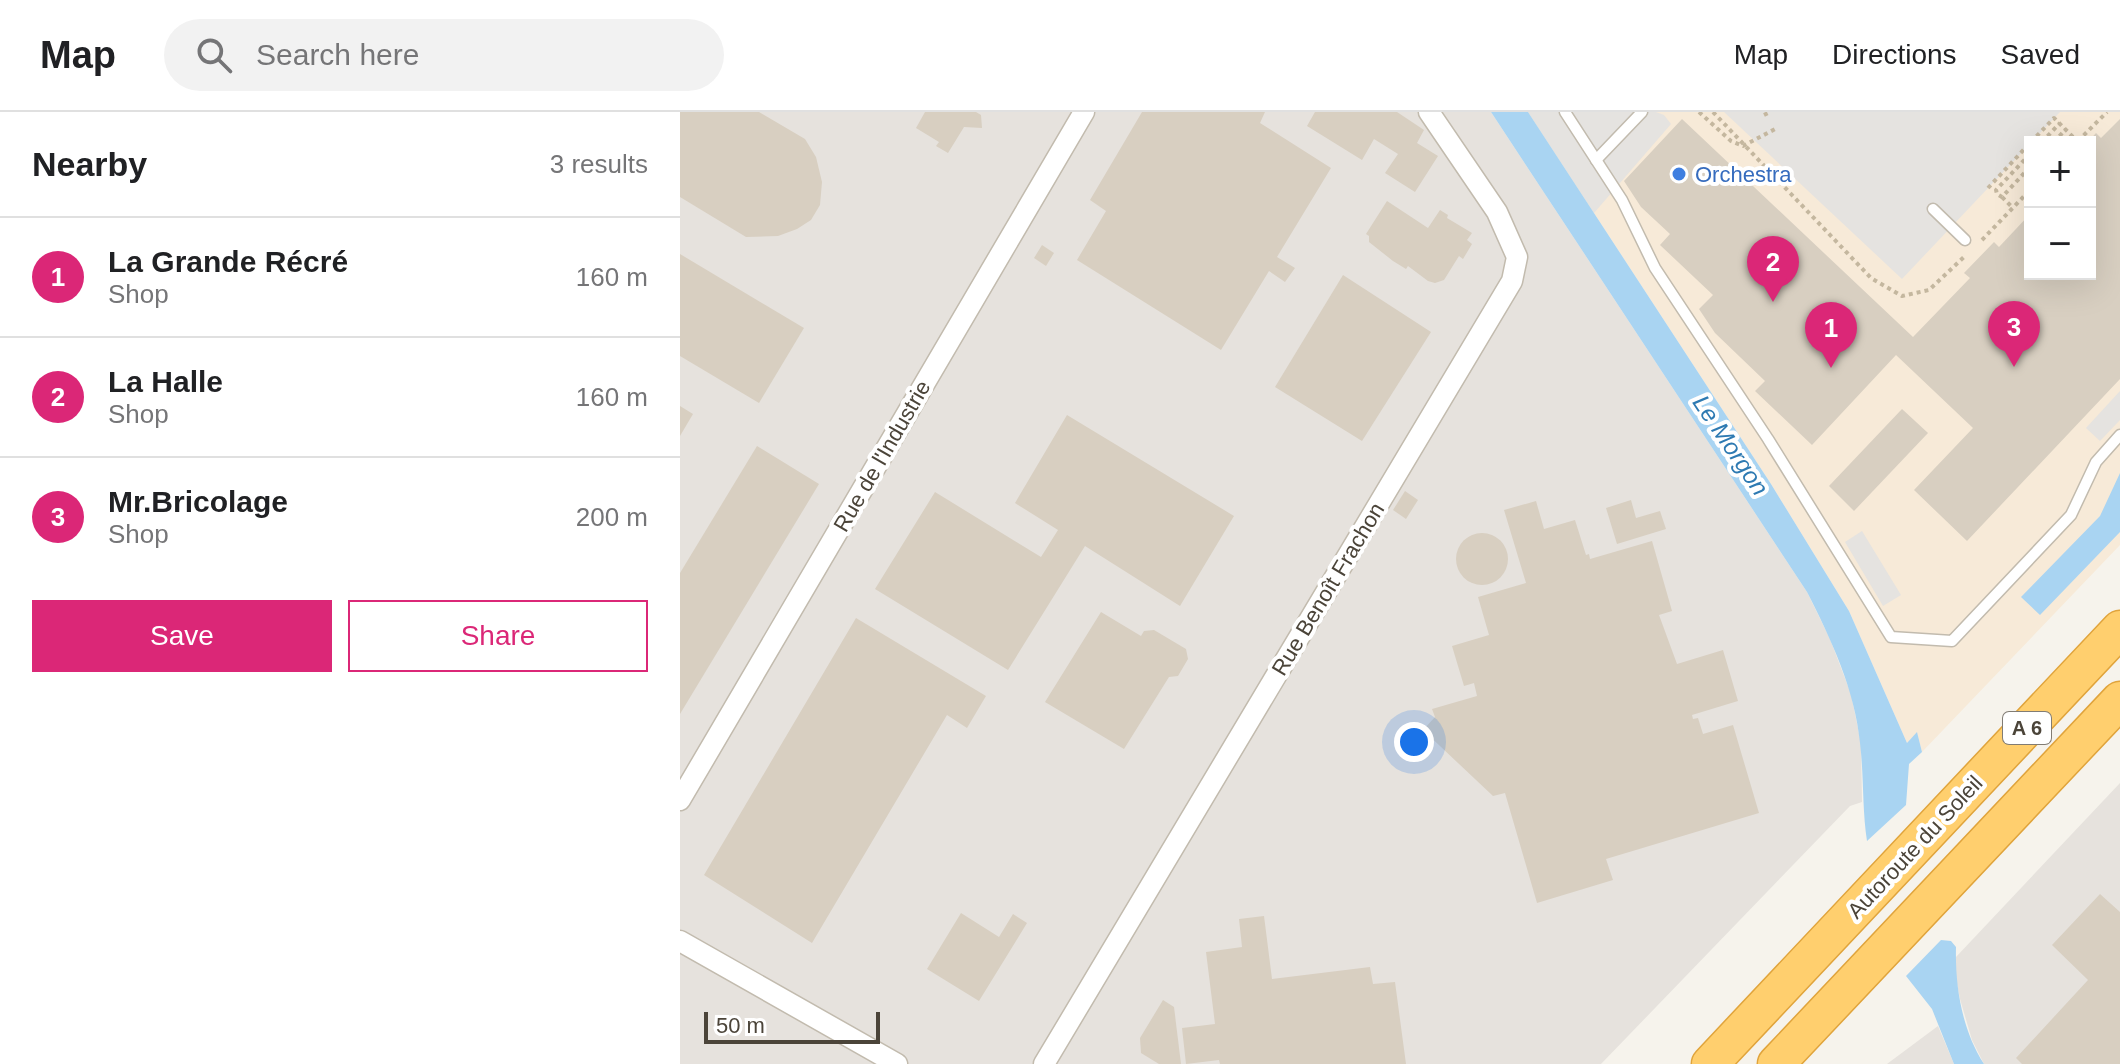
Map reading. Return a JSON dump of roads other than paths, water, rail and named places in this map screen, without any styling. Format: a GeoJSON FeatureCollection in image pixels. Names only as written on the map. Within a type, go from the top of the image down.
{"type":"FeatureCollection","features":[{"type":"Feature","properties":{"kind":"highway","name":"Autoroute du Soleil"},"geometry":{"type":"LineString","coordinates":[[1710,1064],[2120,629]]}},
{"type":"Feature","properties":{"kind":"highway","name":"A 6"},"geometry":{"type":"LineString","coordinates":[[1776,1064],[2120,700]]}},
{"type":"Feature","properties":{"kind":"street","name":"Rue de l'Industrie"},"geometry":{"type":"LineString","coordinates":[[680,800],[1084,112]]}},
{"type":"Feature","properties":{"kind":"street","name":"Rue Benoît Frachon"},"geometry":{"type":"LineString","coordinates":[[1044,1064],[1512,281],[1517,257],[1497,212],[1429,112]]}},
{"type":"Feature","properties":{"kind":"street"},"geometry":{"type":"LineString","coordinates":[[680,941],[897,1064]]}},
{"type":"Feature","properties":{"kind":"lane"},"geometry":{"type":"LineString","coordinates":[[1565,112],[1622,200],[1655,268],[1768,439],[1891,637],[1952,641],[2071,515],[2096,462],[2120,435]]}},
{"type":"Feature","properties":{"kind":"lane"},"geometry":{"type":"LineString","coordinates":[[1596,160],[1642,112]]}},
{"type":"Feature","properties":{"kind":"lane"},"geometry":{"type":"LineString","coordinates":[[1933,209],[1965,240]]}},
{"type":"Feature","properties":{"kind":"water","name":"Le Morgon"},"geometry":{"type":"Polygon","coordinates":[[[1491,112],[1528,112],[1771,484],[1849,611],[1907,743],[1917,732],[1922,752],[1909,764],[1906,805],[1867,841],[1860,743],[1853,704],[1833,646],[1807,592],[1491,112]]]}},
{"type":"Feature","properties":{"kind":"water"},"geometry":{"type":"Polygon","coordinates":[[[2120,473],[2120,532],[2040,615],[2021,597],[2100,516],[2120,473]]]}},
{"type":"Feature","properties":{"kind":"water"},"geometry":{"type":"Polygon","coordinates":[[[1941,940],[1951,941],[1956,947],[1961,1008],[1970,1037],[1984,1064],[1954,1064],[1932,1009],[1906,976],[1941,940]]]}},
{"type":"Feature","properties":{"kind":"place","name":"Orchestra"},"geometry":{"type":"Point","coordinates":[1679,174]}},
{"type":"Feature","properties":{"kind":"place","name":"La Halle"},"geometry":{"type":"Point","coordinates":[1773,302]}},
{"type":"Feature","properties":{"kind":"place","name":"Mr.Bricolage"},"geometry":{"type":"Point","coordinates":[2014,367]}},
{"type":"Feature","properties":{"kind":"place","name":"La Grande Récré"},"geometry":{"type":"Point","coordinates":[1831,368]}}]}
